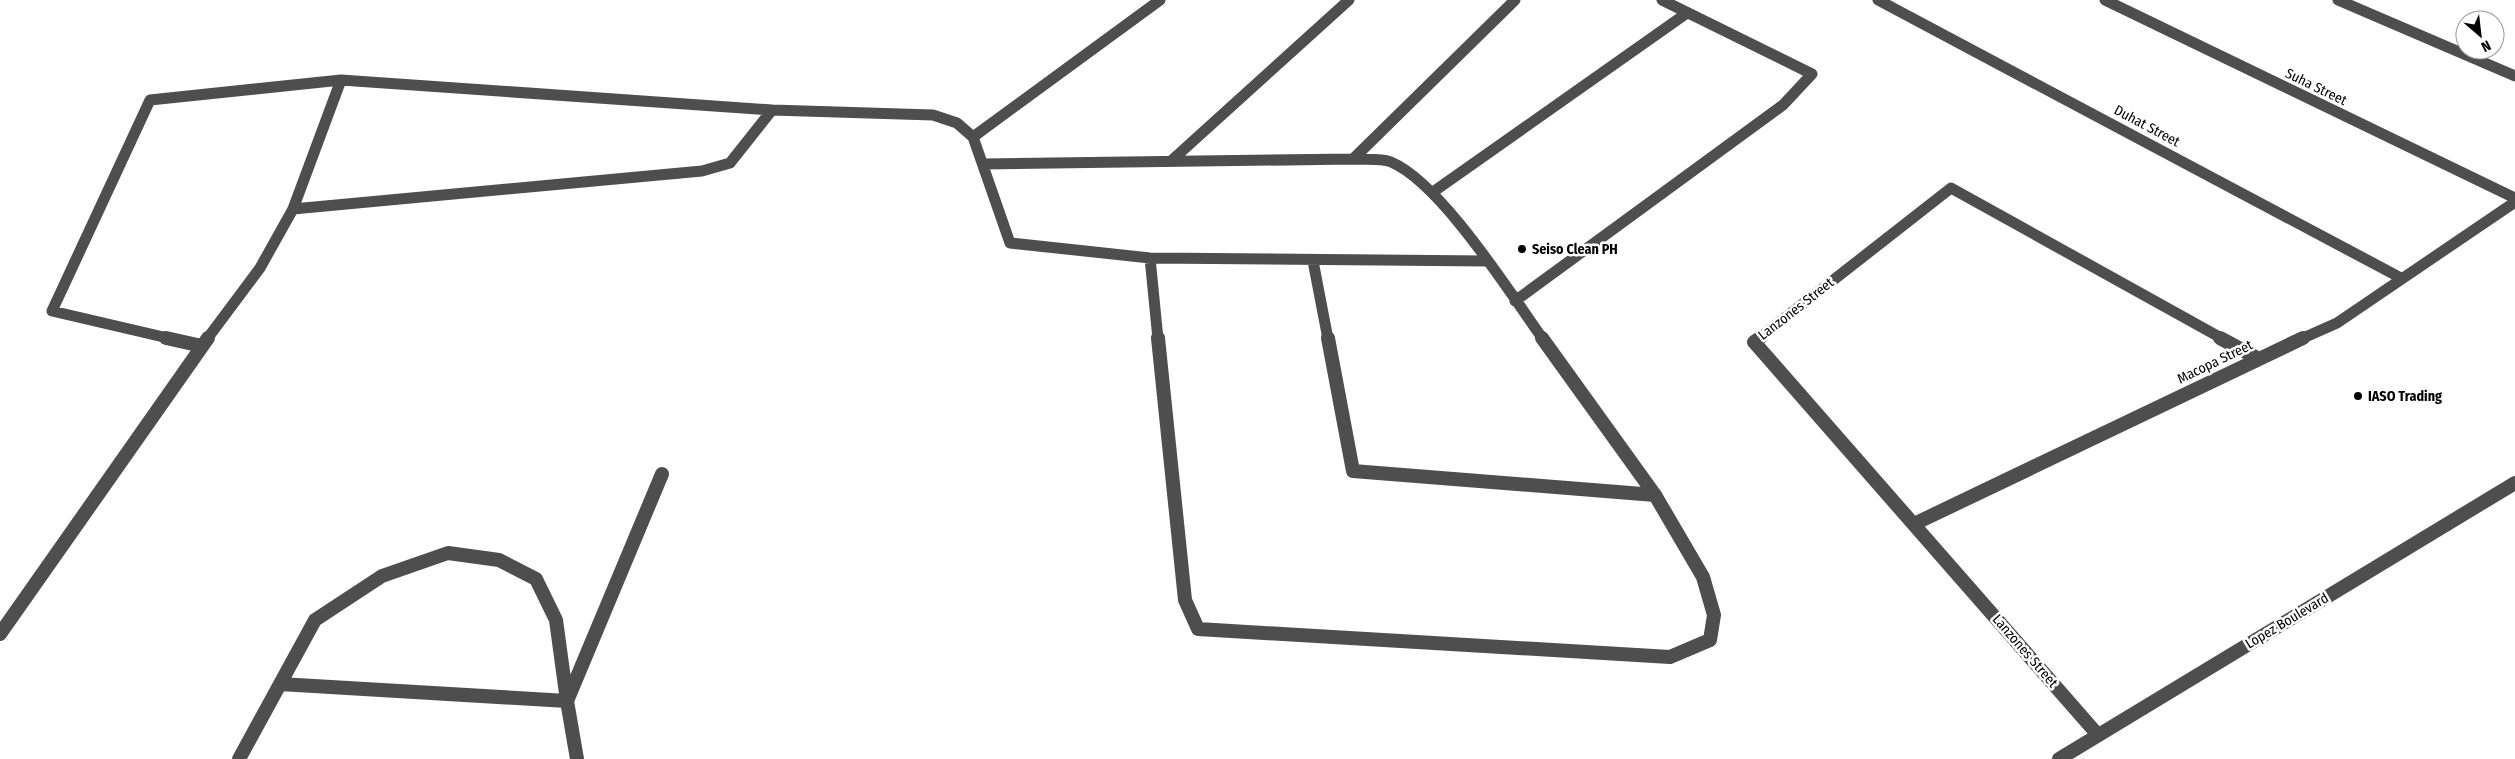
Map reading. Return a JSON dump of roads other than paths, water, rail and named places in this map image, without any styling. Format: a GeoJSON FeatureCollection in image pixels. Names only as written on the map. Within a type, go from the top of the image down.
{"type":"FeatureCollection","features":[{"type":"Feature","properties":{"kind":"street"},"geometry":{"type":"LineString","coordinates":[[974,137],[1160,0]]}},
{"type":"Feature","properties":{"kind":"street"},"geometry":{"type":"LineString","coordinates":[[1172,161],[1348,0]]}},
{"type":"Feature","properties":{"kind":"street"},"geometry":{"type":"LineString","coordinates":[[1353,159],[1515,0]]}},
{"type":"Feature","properties":{"kind":"street"},"geometry":{"type":"LineString","coordinates":[[1515,301],[1783,104],[1812,74],[1662,0]]}},
{"type":"Feature","properties":{"kind":"street","name":"Duhat Street"},"geometry":{"type":"LineString","coordinates":[[1878,0],[2401,278]]}},
{"type":"Feature","properties":{"kind":"street","name":"Suha Street"},"geometry":{"type":"LineString","coordinates":[[2105,0],[2515,200]]}},
{"type":"Feature","properties":{"kind":"street"},"geometry":{"type":"LineString","coordinates":[[2338,0],[2515,76]]}},
{"type":"Feature","properties":{"kind":"street"},"geometry":{"type":"LineString","coordinates":[[1433,192],[1687,13]]}},
{"type":"Feature","properties":{"kind":"street"},"geometry":{"type":"LineString","coordinates":[[202,346],[52,310],[150,100],[341,80],[772,110],[933,115],[957,123],[974,137],[1010,243],[1150,258],[1487,262]]}},
{"type":"Feature","properties":{"kind":"street"},"geometry":{"type":"LineString","coordinates":[[0,634],[202,346],[260,268],[292,209],[341,80]]}},
{"type":"Feature","properties":{"kind":"street"},"geometry":{"type":"LineString","coordinates":[[292,209],[702,171],[730,164],[772,110]]}},
{"type":"Feature","properties":{"kind":"street"},"geometry":{"type":"LineString","coordinates":[[984,164],[1353,159],[1389,161],[1403,168],[1433,192],[1487,262],[1655,494],[1703,577],[1714,615],[1710,640],[1670,657],[1198,630],[1185,600],[1150,258]]}},
{"type":"Feature","properties":{"kind":"street","name":"Lanzones Street"},"geometry":{"type":"LineString","coordinates":[[2098,735],[1754,342],[1951,188],[2257,358]]}},
{"type":"Feature","properties":{"kind":"street","name":"Macopa Street"},"geometry":{"type":"LineString","coordinates":[[1914,524],[2257,358],[2337,323],[2515,200]]}},
{"type":"Feature","properties":{"kind":"street"},"geometry":{"type":"LineString","coordinates":[[1314,261],[1353,471],[1655,494]]}},
{"type":"Feature","properties":{"kind":"street"},"geometry":{"type":"LineString","coordinates":[[567,701],[662,474]]}},
{"type":"Feature","properties":{"kind":"street","name":"Lopez Boulevard"},"geometry":{"type":"LineString","coordinates":[[2059,759],[2515,483]]}},
{"type":"Feature","properties":{"kind":"street"},"geometry":{"type":"LineString","coordinates":[[239,759],[315,620],[382,576],[448,553],[499,560],[536,579],[556,620],[577,759]]}},
{"type":"Feature","properties":{"kind":"street"},"geometry":{"type":"LineString","coordinates":[[280,684],[567,701]]}},
{"type":"Feature","properties":{"kind":"place","name":"Seiso Clean PH"},"geometry":{"type":"Point","coordinates":[1522,249]}},
{"type":"Feature","properties":{"kind":"place","name":"IASO Trading"},"geometry":{"type":"Point","coordinates":[2358,396]}}]}
